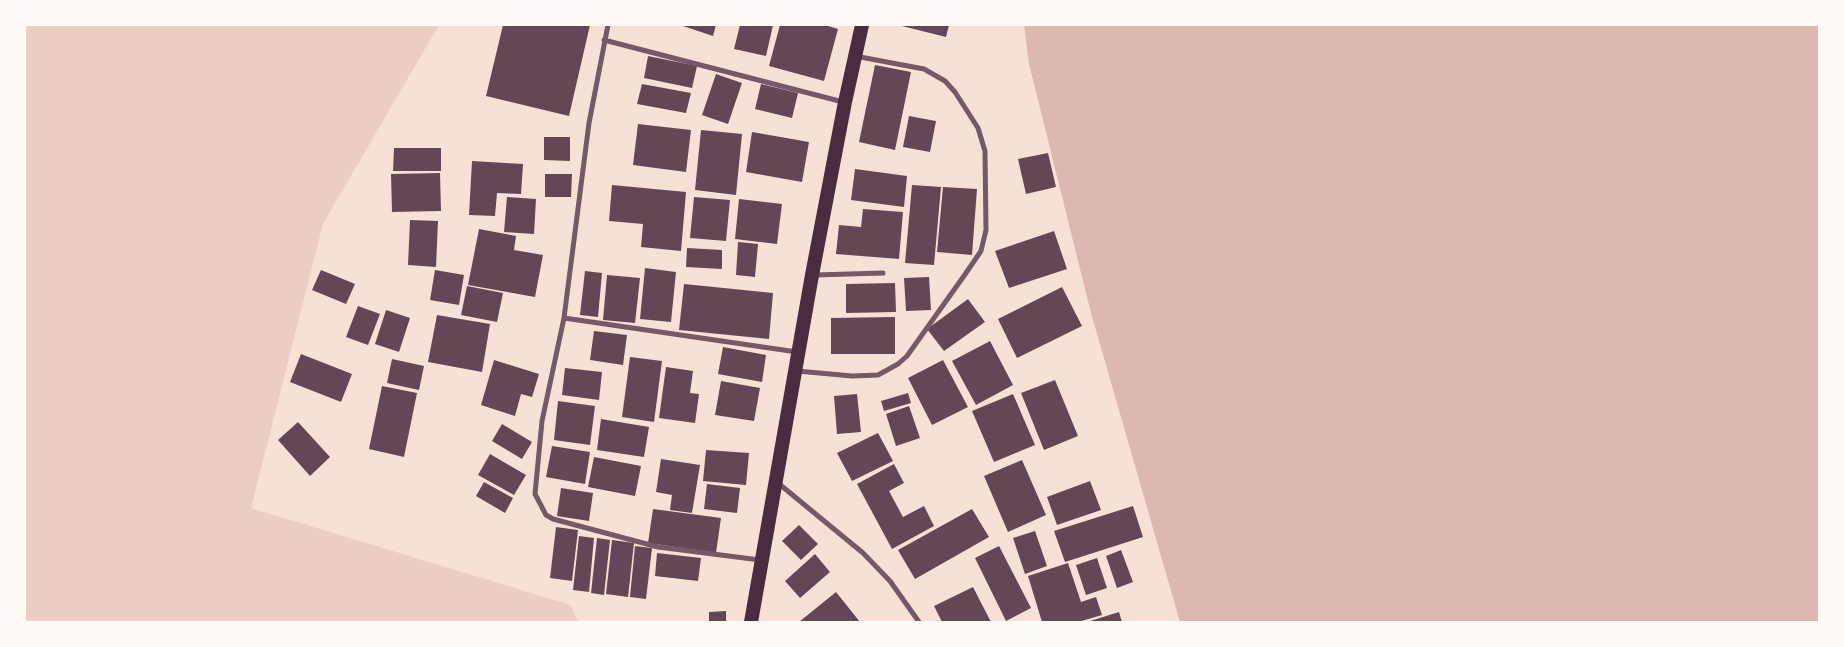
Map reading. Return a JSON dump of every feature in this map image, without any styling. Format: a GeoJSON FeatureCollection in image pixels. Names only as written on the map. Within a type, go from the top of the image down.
{"type":"FeatureCollection","features":[{"type":"Feature","properties":{"kind":"highway"},"geometry":{"type":"LineString","coordinates":[[751,622],[774,480],[844,102],[862,25]]}},
{"type":"Feature","properties":{"kind":"street"},"geometry":{"type":"LineString","coordinates":[[608,25],[589,123],[564,318],[542,421],[535,494],[546,515],[553,519],[658,547],[760,560]]}},
{"type":"Feature","properties":{"kind":"street"},"geometry":{"type":"LineString","coordinates":[[604,40],[844,102]]}},
{"type":"Feature","properties":{"kind":"street"},"geometry":{"type":"LineString","coordinates":[[794,371],[852,376],[878,375],[888,371],[907,356],[966,273],[981,250],[986,230],[985,151],[978,128],[955,92],[945,81],[924,69],[854,56]]}},
{"type":"Feature","properties":{"kind":"street"},"geometry":{"type":"LineString","coordinates":[[812,275],[883,273]]}},
{"type":"Feature","properties":{"kind":"street"},"geometry":{"type":"LineString","coordinates":[[564,318],[798,352]]}},
{"type":"Feature","properties":{"kind":"street"},"geometry":{"type":"LineString","coordinates":[[774,480],[863,553],[890,581],[919,622]]}},
{"type":"Feature","properties":{"kind":"shaded area"},"geometry":{"type":"Polygon","coordinates":[[[25,25],[439,25],[323,224],[251,508],[571,605],[578,622],[25,622],[25,25]]]}},
{"type":"Feature","properties":{"kind":"shaded area"},"geometry":{"type":"Polygon","coordinates":[[[1024,25],[1819,25],[1819,622],[1180,622],[1091,313],[1029,64],[1024,25]]]}},
{"type":"Feature","properties":{"kind":"building"},"geometry":{"type":"Polygon","coordinates":[[[503,25],[590,25],[569,116],[486,96],[503,25]]]}},
{"type":"Feature","properties":{"kind":"building"},"geometry":{"type":"Polygon","coordinates":[[[680,25],[716,25],[713,36],[680,25]]]}},
{"type":"Feature","properties":{"kind":"building"},"geometry":{"type":"Polygon","coordinates":[[[740,25],[773,25],[766,56],[734,49],[740,25]]]}},
{"type":"Feature","properties":{"kind":"building"},"geometry":{"type":"Polygon","coordinates":[[[780,25],[825,25],[838,29],[824,81],[769,66],[780,25]]]}},
{"type":"Feature","properties":{"kind":"building"},"geometry":{"type":"Polygon","coordinates":[[[898,25],[949,25],[946,37],[898,25]]]}},
{"type":"Feature","properties":{"kind":"building"},"geometry":{"type":"Polygon","coordinates":[[[648,56],[697,66],[692,88],[644,78],[648,56]]]}},
{"type":"Feature","properties":{"kind":"building"},"geometry":{"type":"Polygon","coordinates":[[[875,65],[911,72],[895,150],[859,142],[875,65]]]}},
{"type":"Feature","properties":{"kind":"building"},"geometry":{"type":"Polygon","coordinates":[[[716,74],[742,83],[728,124],[702,115],[716,74]]]}},
{"type":"Feature","properties":{"kind":"building"},"geometry":{"type":"Polygon","coordinates":[[[642,84],[691,93],[686,113],[637,104],[642,84]]]}},
{"type":"Feature","properties":{"kind":"building"},"geometry":{"type":"Polygon","coordinates":[[[761,84],[798,93],[792,118],[755,109],[761,84]]]}},
{"type":"Feature","properties":{"kind":"building"},"geometry":{"type":"Polygon","coordinates":[[[909,116],[936,121],[930,152],[903,147],[909,116]]]}},
{"type":"Feature","properties":{"kind":"building"},"geometry":{"type":"Polygon","coordinates":[[[638,124],[691,130],[686,172],[633,165],[638,124]]]}},
{"type":"Feature","properties":{"kind":"building"},"geometry":{"type":"Polygon","coordinates":[[[701,130],[742,134],[736,195],[695,190],[701,130]]]}},
{"type":"Feature","properties":{"kind":"building"},"geometry":{"type":"Polygon","coordinates":[[[752,132],[809,142],[802,182],[746,172],[752,132]]]}},
{"type":"Feature","properties":{"kind":"building"},"geometry":{"type":"Polygon","coordinates":[[[544,137],[570,137],[570,161],[544,160],[544,137]]]}},
{"type":"Feature","properties":{"kind":"building"},"geometry":{"type":"Polygon","coordinates":[[[394,148],[441,148],[441,171],[393,171],[394,148]]]}},
{"type":"Feature","properties":{"kind":"building"},"geometry":{"type":"Polygon","coordinates":[[[1048,153],[1056,187],[1026,194],[1018,159],[1048,153]]]}},
{"type":"Feature","properties":{"kind":"building"},"geometry":{"type":"Polygon","coordinates":[[[472,161],[523,164],[521,194],[497,193],[495,216],[469,215],[472,161]]]}},
{"type":"Feature","properties":{"kind":"building"},"geometry":{"type":"Polygon","coordinates":[[[855,169],[907,176],[904,207],[851,200],[855,169]]]}},
{"type":"Feature","properties":{"kind":"building"},"geometry":{"type":"Polygon","coordinates":[[[440,173],[441,211],[392,212],[391,174],[440,173]]]}},
{"type":"Feature","properties":{"kind":"building"},"geometry":{"type":"Polygon","coordinates":[[[545,174],[572,174],[571,197],[545,197],[545,174]]]}},
{"type":"Feature","properties":{"kind":"building"},"geometry":{"type":"Polygon","coordinates":[[[612,185],[686,192],[681,251],[641,247],[643,224],[609,221],[612,185]]]}},
{"type":"Feature","properties":{"kind":"building"},"geometry":{"type":"Polygon","coordinates":[[[912,185],[941,187],[934,265],[905,263],[912,185]]]}},
{"type":"Feature","properties":{"kind":"building"},"geometry":{"type":"Polygon","coordinates":[[[943,187],[977,189],[972,255],[937,252],[943,187]]]}},
{"type":"Feature","properties":{"kind":"building"},"geometry":{"type":"Polygon","coordinates":[[[507,197],[536,199],[534,234],[504,232],[507,197]]]}},
{"type":"Feature","properties":{"kind":"building"},"geometry":{"type":"Polygon","coordinates":[[[694,197],[730,200],[726,241],[690,238],[694,197]]]}},
{"type":"Feature","properties":{"kind":"building"},"geometry":{"type":"Polygon","coordinates":[[[739,199],[782,204],[777,244],[735,239],[739,199]]]}},
{"type":"Feature","properties":{"kind":"building"},"geometry":{"type":"Polygon","coordinates":[[[863,209],[903,212],[899,259],[836,254],[839,225],[861,227],[863,209]]]}},
{"type":"Feature","properties":{"kind":"building"},"geometry":{"type":"Polygon","coordinates":[[[410,220],[438,221],[436,267],[408,265],[410,220]]]}},
{"type":"Feature","properties":{"kind":"building"},"geometry":{"type":"Polygon","coordinates":[[[479,229],[516,236],[514,250],[543,255],[535,297],[468,285],[479,229]]]}},
{"type":"Feature","properties":{"kind":"building"},"geometry":{"type":"Polygon","coordinates":[[[1054,231],[1067,269],[1009,288],[995,251],[1054,231]]]}},
{"type":"Feature","properties":{"kind":"building"},"geometry":{"type":"Polygon","coordinates":[[[738,242],[758,244],[755,277],[736,275],[738,242]]]}},
{"type":"Feature","properties":{"kind":"building"},"geometry":{"type":"Polygon","coordinates":[[[687,248],[722,250],[722,269],[686,267],[687,248]]]}},
{"type":"Feature","properties":{"kind":"building"},"geometry":{"type":"Polygon","coordinates":[[[645,268],[676,272],[671,322],[640,319],[645,268]]]}},
{"type":"Feature","properties":{"kind":"building"},"geometry":{"type":"Polygon","coordinates":[[[321,270],[355,284],[346,304],[312,290],[321,270]]]}},
{"type":"Feature","properties":{"kind":"building"},"geometry":{"type":"Polygon","coordinates":[[[435,270],[464,275],[459,305],[430,300],[435,270]]]}},
{"type":"Feature","properties":{"kind":"building"},"geometry":{"type":"Polygon","coordinates":[[[585,271],[602,273],[598,317],[580,315],[585,271]]]}},
{"type":"Feature","properties":{"kind":"building"},"geometry":{"type":"Polygon","coordinates":[[[607,275],[640,278],[635,323],[603,320],[607,275]]]}},
{"type":"Feature","properties":{"kind":"building"},"geometry":{"type":"Polygon","coordinates":[[[929,277],[931,310],[906,311],[904,278],[929,277]]]}},
{"type":"Feature","properties":{"kind":"building"},"geometry":{"type":"Polygon","coordinates":[[[895,283],[896,312],[846,313],[846,284],[895,283]]]}},
{"type":"Feature","properties":{"kind":"building"},"geometry":{"type":"Polygon","coordinates":[[[684,284],[773,293],[769,339],[679,330],[684,284]]]}},
{"type":"Feature","properties":{"kind":"building"},"geometry":{"type":"Polygon","coordinates":[[[467,286],[503,293],[497,322],[461,315],[467,286]]]}},
{"type":"Feature","properties":{"kind":"building"},"geometry":{"type":"Polygon","coordinates":[[[1062,287],[1082,326],[1017,358],[998,319],[1062,287]]]}},
{"type":"Feature","properties":{"kind":"building"},"geometry":{"type":"Polygon","coordinates":[[[968,299],[985,322],[944,351],[927,329],[968,299]]]}},
{"type":"Feature","properties":{"kind":"building"},"geometry":{"type":"Polygon","coordinates":[[[358,306],[380,314],[368,345],[346,337],[358,306]]]}},
{"type":"Feature","properties":{"kind":"building"},"geometry":{"type":"Polygon","coordinates":[[[386,310],[410,318],[399,352],[375,344],[386,310]]]}},
{"type":"Feature","properties":{"kind":"building"},"geometry":{"type":"Polygon","coordinates":[[[437,315],[490,324],[482,372],[428,362],[437,315]]]}},
{"type":"Feature","properties":{"kind":"building"},"geometry":{"type":"Polygon","coordinates":[[[895,317],[895,354],[831,354],[831,318],[895,317]]]}},
{"type":"Feature","properties":{"kind":"building"},"geometry":{"type":"Polygon","coordinates":[[[594,331],[627,335],[623,365],[590,360],[594,331]]]}},
{"type":"Feature","properties":{"kind":"building"},"geometry":{"type":"Polygon","coordinates":[[[990,341],[1013,385],[976,405],[952,361],[990,341]]]}},
{"type":"Feature","properties":{"kind":"building"},"geometry":{"type":"Polygon","coordinates":[[[723,347],[766,355],[762,382],[718,374],[723,347]]]}},
{"type":"Feature","properties":{"kind":"building"},"geometry":{"type":"Polygon","coordinates":[[[301,354],[352,374],[341,402],[290,382],[301,354]]]}},
{"type":"Feature","properties":{"kind":"building"},"geometry":{"type":"Polygon","coordinates":[[[630,357],[662,361],[654,422],[622,417],[630,357]]]}},
{"type":"Feature","properties":{"kind":"building"},"geometry":{"type":"Polygon","coordinates":[[[392,359],[424,366],[419,390],[387,383],[392,359]]]}},
{"type":"Feature","properties":{"kind":"building"},"geometry":{"type":"Polygon","coordinates":[[[494,360],[539,374],[532,397],[521,394],[515,416],[481,405],[494,360]]]}},
{"type":"Feature","properties":{"kind":"building"},"geometry":{"type":"Polygon","coordinates":[[[943,360],[968,407],[932,425],[908,378],[943,360]]]}},
{"type":"Feature","properties":{"kind":"building"},"geometry":{"type":"Polygon","coordinates":[[[666,367],[693,371],[690,393],[699,394],[695,423],[659,418],[666,367]]]}},
{"type":"Feature","properties":{"kind":"building"},"geometry":{"type":"Polygon","coordinates":[[[565,368],[602,372],[599,400],[562,395],[565,368]]]}},
{"type":"Feature","properties":{"kind":"building"},"geometry":{"type":"Polygon","coordinates":[[[1055,380],[1078,436],[1044,450],[1021,393],[1055,380]]]}},
{"type":"Feature","properties":{"kind":"building"},"geometry":{"type":"Polygon","coordinates":[[[721,381],[760,388],[754,421],[715,415],[721,381]]]}},
{"type":"Feature","properties":{"kind":"building"},"geometry":{"type":"Polygon","coordinates":[[[382,386],[417,393],[404,457],[369,449],[382,386]]]}},
{"type":"Feature","properties":{"kind":"building"},"geometry":{"type":"Polygon","coordinates":[[[908,393],[911,403],[884,411],[881,401],[908,393]]]}},
{"type":"Feature","properties":{"kind":"building"},"geometry":{"type":"Polygon","coordinates":[[[857,394],[861,432],[837,434],[834,396],[857,394]]]}},
{"type":"Feature","properties":{"kind":"building"},"geometry":{"type":"Polygon","coordinates":[[[1013,394],[1035,445],[994,462],[972,411],[1013,394]]]}},
{"type":"Feature","properties":{"kind":"building"},"geometry":{"type":"Polygon","coordinates":[[[558,401],[595,406],[590,445],[554,440],[558,401]]]}},
{"type":"Feature","properties":{"kind":"building"},"geometry":{"type":"Polygon","coordinates":[[[909,406],[920,438],[896,446],[886,414],[909,406]]]}},
{"type":"Feature","properties":{"kind":"building"},"geometry":{"type":"Polygon","coordinates":[[[601,419],[649,427],[644,457],[597,450],[601,419]]]}},
{"type":"Feature","properties":{"kind":"building"},"geometry":{"type":"Polygon","coordinates":[[[298,422],[330,457],[310,476],[278,440],[298,422]]]}},
{"type":"Feature","properties":{"kind":"building"},"geometry":{"type":"Polygon","coordinates":[[[502,424],[532,442],[522,459],[492,441],[502,424]]]}},
{"type":"Feature","properties":{"kind":"building"},"geometry":{"type":"Polygon","coordinates":[[[878,433],[893,461],[852,481],[837,453],[878,433]]]}},
{"type":"Feature","properties":{"kind":"building"},"geometry":{"type":"Polygon","coordinates":[[[552,446],[590,452],[585,484],[546,477],[552,446]]]}},
{"type":"Feature","properties":{"kind":"building"},"geometry":{"type":"Polygon","coordinates":[[[706,450],[749,453],[746,485],[703,481],[706,450]]]}},
{"type":"Feature","properties":{"kind":"building"},"geometry":{"type":"Polygon","coordinates":[[[490,454],[526,475],[514,495],[478,475],[490,454]]]}},
{"type":"Feature","properties":{"kind":"building"},"geometry":{"type":"Polygon","coordinates":[[[594,457],[641,466],[635,496],[588,487],[594,457]]]}},
{"type":"Feature","properties":{"kind":"building"},"geometry":{"type":"Polygon","coordinates":[[[661,459],[700,465],[692,513],[670,510],[672,495],[656,492],[661,459]]]}},
{"type":"Feature","properties":{"kind":"building"},"geometry":{"type":"Polygon","coordinates":[[[1022,460],[1046,515],[1008,532],[984,476],[1022,460]]]}},
{"type":"Feature","properties":{"kind":"building"},"geometry":{"type":"Polygon","coordinates":[[[894,464],[904,483],[889,491],[903,517],[924,506],[934,526],[892,549],[857,484],[894,464]]]}},
{"type":"Feature","properties":{"kind":"building"},"geometry":{"type":"Polygon","coordinates":[[[1090,481],[1101,510],[1057,525],[1047,497],[1090,481]]]}},
{"type":"Feature","properties":{"kind":"building"},"geometry":{"type":"Polygon","coordinates":[[[484,482],[513,498],[505,513],[476,496],[484,482]]]}},
{"type":"Feature","properties":{"kind":"building"},"geometry":{"type":"Polygon","coordinates":[[[707,484],[740,488],[737,513],[704,509],[707,484]]]}},
{"type":"Feature","properties":{"kind":"building"},"geometry":{"type":"Polygon","coordinates":[[[561,488],[593,493],[589,521],[557,516],[561,488]]]}},
{"type":"Feature","properties":{"kind":"building"},"geometry":{"type":"Polygon","coordinates":[[[1133,506],[1143,537],[1065,562],[1054,531],[1133,506]]]}},
{"type":"Feature","properties":{"kind":"building"},"geometry":{"type":"Polygon","coordinates":[[[653,509],[721,518],[716,553],[648,543],[653,509]]]}},
{"type":"Feature","properties":{"kind":"building"},"geometry":{"type":"Polygon","coordinates":[[[972,509],[989,537],[915,579],[898,550],[972,509]]]}},
{"type":"Feature","properties":{"kind":"building"},"geometry":{"type":"Polygon","coordinates":[[[799,525],[818,544],[801,560],[782,541],[799,525]]]}},
{"type":"Feature","properties":{"kind":"building"},"geometry":{"type":"Polygon","coordinates":[[[556,527],[578,530],[572,581],[550,578],[556,527]]]}},
{"type":"Feature","properties":{"kind":"building"},"geometry":{"type":"Polygon","coordinates":[[[1035,531],[1047,566],[1025,574],[1013,538],[1035,531]]]}},
{"type":"Feature","properties":{"kind":"building"},"geometry":{"type":"Polygon","coordinates":[[[579,536],[594,538],[589,592],[573,590],[579,536]]]}},
{"type":"Feature","properties":{"kind":"building"},"geometry":{"type":"Polygon","coordinates":[[[597,538],[610,540],[604,595],[591,593],[597,538]]]}},
{"type":"Feature","properties":{"kind":"building"},"geometry":{"type":"Polygon","coordinates":[[[612,540],[634,543],[628,597],[606,594],[612,540]]]}},
{"type":"Feature","properties":{"kind":"building"},"geometry":{"type":"Polygon","coordinates":[[[635,546],[652,548],[646,599],[630,597],[635,546]]]}},
{"type":"Feature","properties":{"kind":"building"},"geometry":{"type":"Polygon","coordinates":[[[999,546],[1031,608],[1006,621],[975,558],[999,546]]]}},
{"type":"Feature","properties":{"kind":"building"},"geometry":{"type":"Polygon","coordinates":[[[1121,550],[1133,582],[1117,588],[1106,556],[1121,550]]]}},
{"type":"Feature","properties":{"kind":"building"},"geometry":{"type":"Polygon","coordinates":[[[657,553],[701,558],[698,581],[655,576],[657,553]]]}},
{"type":"Feature","properties":{"kind":"building"},"geometry":{"type":"Polygon","coordinates":[[[815,554],[830,572],[800,598],[785,581],[815,554]]]}},
{"type":"Feature","properties":{"kind":"building"},"geometry":{"type":"Polygon","coordinates":[[[1097,558],[1107,588],[1086,595],[1076,565],[1097,558]]]}},
{"type":"Feature","properties":{"kind":"building"},"geometry":{"type":"Polygon","coordinates":[[[1068,563],[1081,602],[1096,597],[1102,615],[1078,622],[1042,622],[1028,576],[1068,563]]]}},
{"type":"Feature","properties":{"kind":"building"},"geometry":{"type":"Polygon","coordinates":[[[973,587],[991,622],[942,622],[934,606],[973,587]]]}},
{"type":"Feature","properties":{"kind":"building"},"geometry":{"type":"Polygon","coordinates":[[[836,592],[860,622],[799,622],[836,592]]]}},
{"type":"Feature","properties":{"kind":"building"},"geometry":{"type":"Polygon","coordinates":[[[726,611],[726,622],[709,622],[709,612],[726,611]]]}},
{"type":"Feature","properties":{"kind":"building"},"geometry":{"type":"Polygon","coordinates":[[[1119,612],[1122,622],[1087,622],[1119,612]]]}}]}
